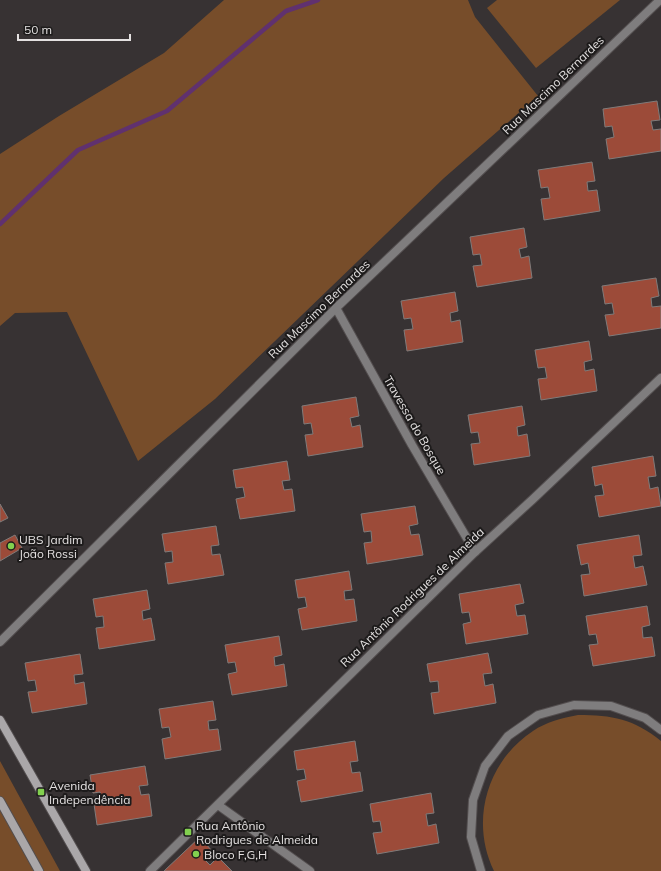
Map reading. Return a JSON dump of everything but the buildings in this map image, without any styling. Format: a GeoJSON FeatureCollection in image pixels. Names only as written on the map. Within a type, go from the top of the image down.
{"type":"FeatureCollection","features":[{"type":"Feature","properties":{"kind":"main road"},"geometry":{"type":"LineString","coordinates":[[0,720],[86,871]]}},
{"type":"Feature","properties":{"kind":"main road"},"geometry":{"type":"LineString","coordinates":[[0,801],[39,871]]}},
{"type":"Feature","properties":{"kind":"street","name":"Rua Mascimo Bernardes"},"geometry":{"type":"LineString","coordinates":[[0,642],[336,308],[660,0]]}},
{"type":"Feature","properties":{"kind":"street","name":"Travessa do Bosque"},"geometry":{"type":"LineString","coordinates":[[336,308],[412,445],[475,552]]}},
{"type":"Feature","properties":{"kind":"street","name":"Rua Antônio Rodrigues de Almeida"},"geometry":{"type":"LineString","coordinates":[[150,871],[188,832],[218,805],[475,552],[661,378]]}},
{"type":"Feature","properties":{"kind":"street"},"geometry":{"type":"LineString","coordinates":[[481,871],[471,837],[473,800],[485,766],[508,736],[538,715],[574,705],[611,706],[645,718],[661,730]]}},
{"type":"Feature","properties":{"kind":"street"},"geometry":{"type":"LineString","coordinates":[[218,805],[310,871]]}},
{"type":"Feature","properties":{"kind":"shaded area"},"geometry":{"type":"Polygon","coordinates":[[[224,0],[468,0],[475,17],[538,96],[444,178],[215,399],[138,461],[67,312],[15,313],[0,326],[0,154],[59,116],[164,53],[224,0]]]}},
{"type":"Feature","properties":{"kind":"shaded area"},"geometry":{"type":"Polygon","coordinates":[[[497,0],[620,0],[536,68],[487,8],[497,0]]]}},
{"type":"Feature","properties":{"kind":"shaded area"},"geometry":{"type":"Polygon","coordinates":[[[578,715],[612,717],[632,723],[661,741],[661,871],[494,871],[487,852],[483,833],[483,813],[487,794],[494,776],[504,759],[517,744],[533,731],[554,721],[578,715]]]}},
{"type":"Feature","properties":{"kind":"shaded area"},"geometry":{"type":"Polygon","coordinates":[[[0,761],[60,871],[0,871],[0,761]]]}},
{"type":"Feature","properties":{"kind":"waterway"},"geometry":{"type":"LineString","coordinates":[[0,224],[78,150],[167,111],[286,11],[318,0]]}},
{"type":"Feature","properties":{"kind":"place","name":"UBS Jardim João Rossi"},"geometry":{"type":"Point","coordinates":[11,546]}},
{"type":"Feature","properties":{"kind":"place","name":"Avenida Independência"},"geometry":{"type":"Point","coordinates":[41,792]}},
{"type":"Feature","properties":{"kind":"place","name":"Rua Antônio Rodrigues de Almeida"},"geometry":{"type":"Point","coordinates":[188,832]}},
{"type":"Feature","properties":{"kind":"place","name":"Bloco F,G,H"},"geometry":{"type":"Point","coordinates":[196,854]}}]}
